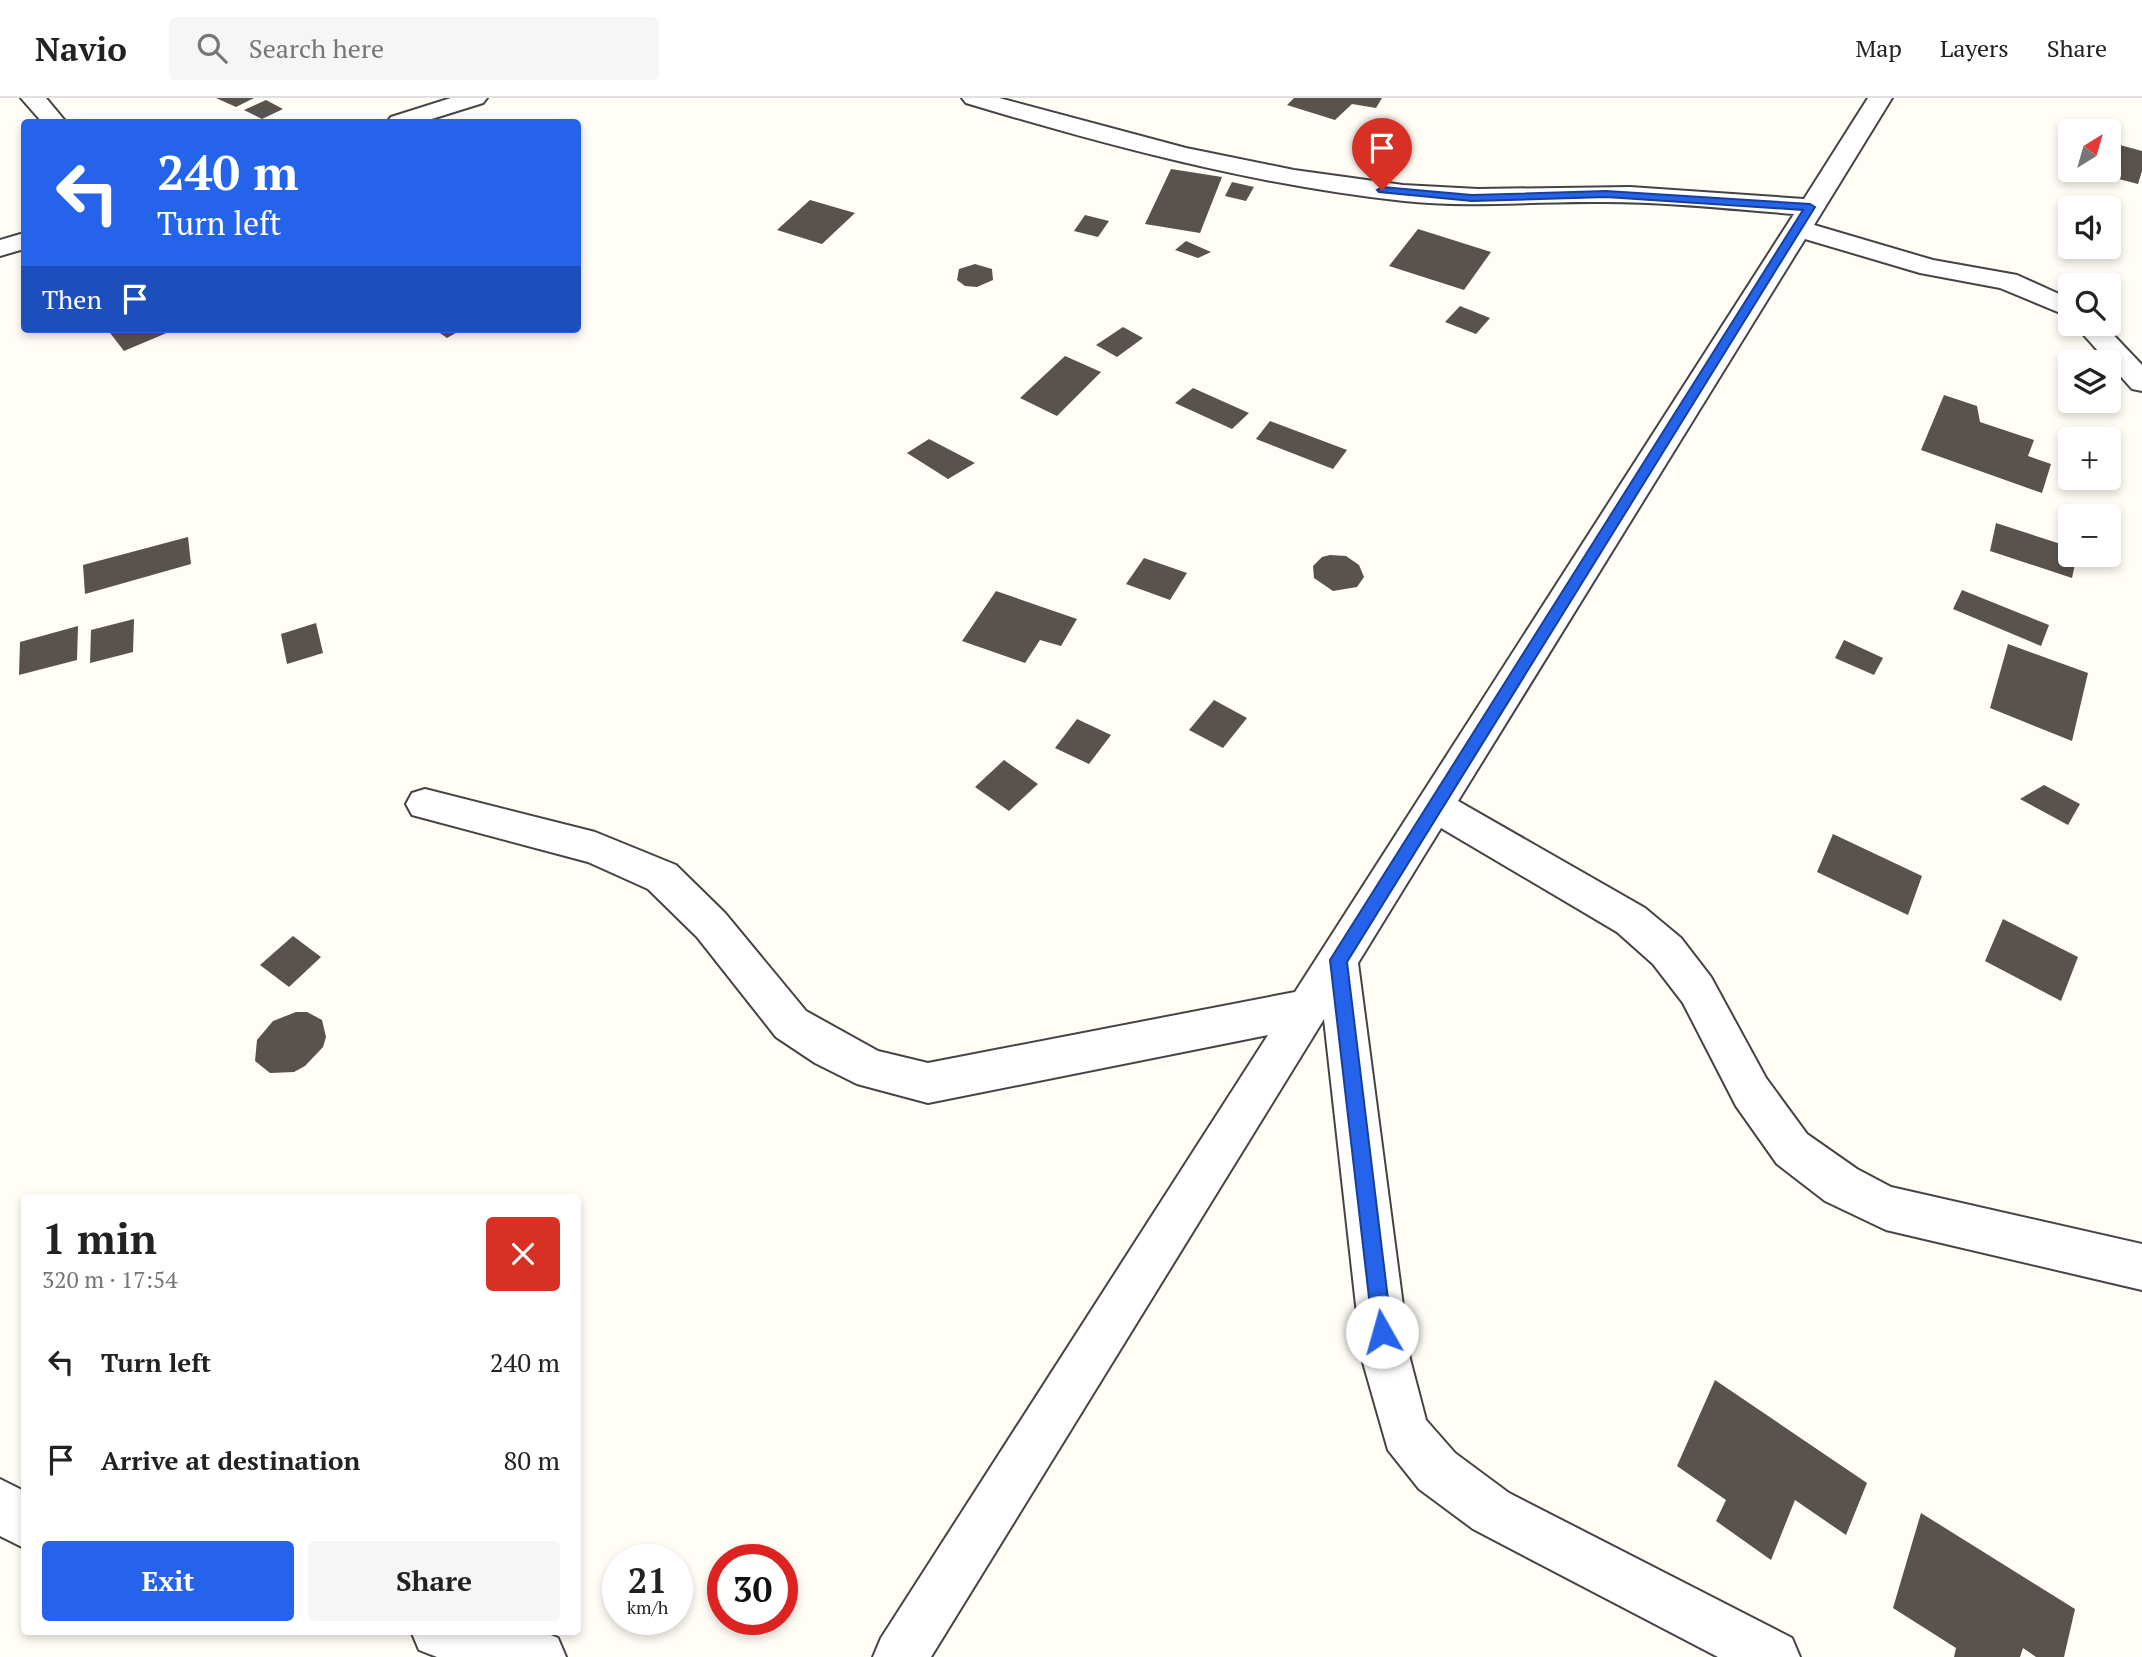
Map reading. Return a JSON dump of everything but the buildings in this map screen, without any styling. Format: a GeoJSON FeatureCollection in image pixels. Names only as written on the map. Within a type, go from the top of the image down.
{"type":"FeatureCollection","features":[{"type":"Feature","properties":{"kind":"street"},"geometry":{"type":"LineString","coordinates":[[33,98],[51,119]]}},
{"type":"Feature","properties":{"kind":"street"},"geometry":{"type":"LineString","coordinates":[[408,119],[475,98]]}},
{"type":"Feature","properties":{"kind":"street"},"geometry":{"type":"LineString","coordinates":[[974,98],[1053,122],[1180,153],[1391,191],[1472,198],[1606,194],[1804,218],[1929,267],[2007,281],[2037,291],[2058,302]]}},
{"type":"Feature","properties":{"kind":"street"},"geometry":{"type":"LineString","coordinates":[[900,1657],[1880,98]]}},
{"type":"Feature","properties":{"kind":"street"},"geometry":{"type":"LineString","coordinates":[[0,247],[21,242]]}},
{"type":"Feature","properties":{"kind":"street"},"geometry":{"type":"LineString","coordinates":[[2099,336],[2142,382]]}},
{"type":"Feature","properties":{"kind":"street"},"geometry":{"type":"LineString","coordinates":[[425,804],[595,848],[662,877],[711,925],[791,1024],[830,1049],[872,1070],[928,1083],[1309,1007]]}},
{"type":"Feature","properties":{"kind":"street"},"geometry":{"type":"LineString","coordinates":[[1435,806],[1631,920],[1667,951],[1697,990],[1751,1092],[1792,1149],[1840,1185],[1886,1208],[2142,1267]]}},
{"type":"Feature","properties":{"kind":"street"},"geometry":{"type":"LineString","coordinates":[[1338,960],[1386,1359],[1405,1433],[1437,1471],[1491,1511],[1773,1657]]}},
{"type":"Feature","properties":{"kind":"street"},"geometry":{"type":"LineString","coordinates":[[0,1504],[21,1521]]}},
{"type":"Feature","properties":{"kind":"street"},"geometry":{"type":"LineString","coordinates":[[454,1635],[539,1657]]}},
{"type":"Feature","properties":{"kind":"route"},"geometry":{"type":"LineString","coordinates":[[1382,190],[1472,198],[1606,194],[1810,207],[1338,960],[1382,1332]]}}]}
